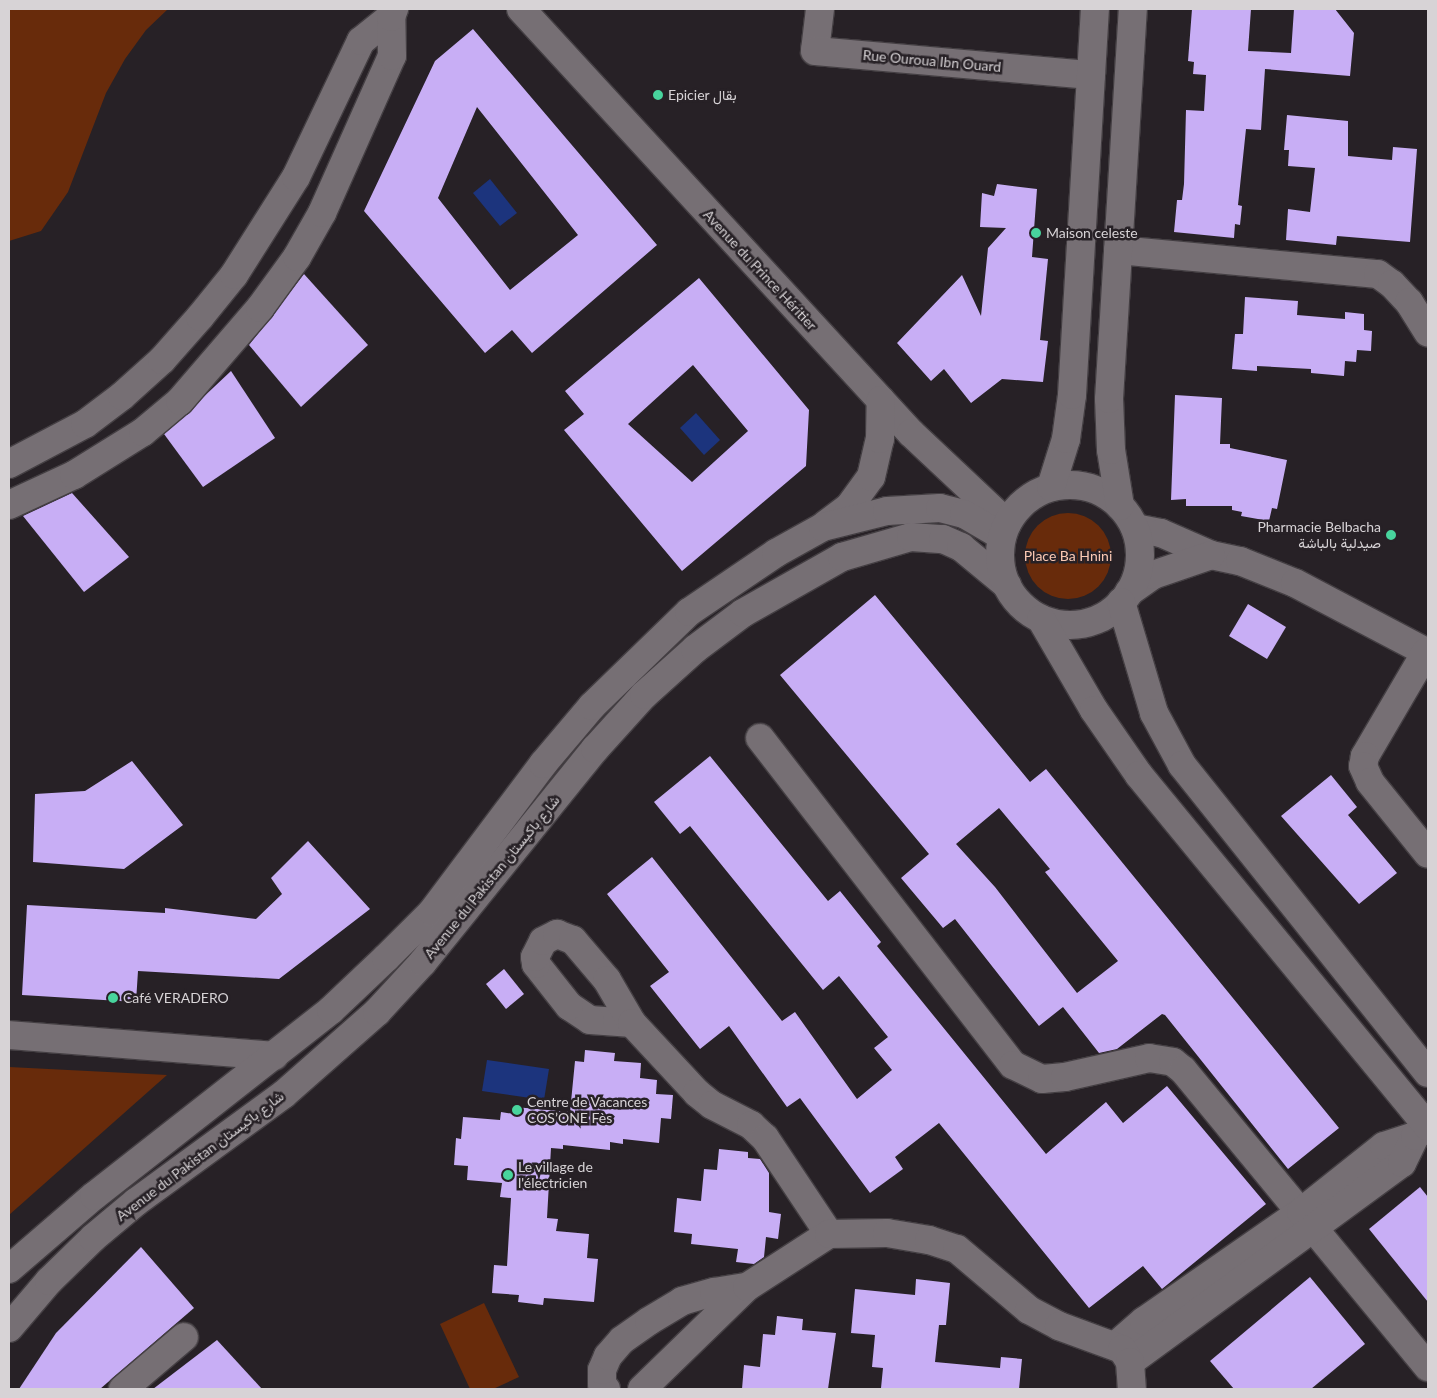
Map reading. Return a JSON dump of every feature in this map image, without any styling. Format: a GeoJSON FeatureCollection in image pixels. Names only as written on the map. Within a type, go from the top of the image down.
{"type":"FeatureCollection","features":[{"type":"Feature","properties":{"kind":"street","name":"Avenue du Prince Héritier"},"geometry":{"type":"LineString","coordinates":[[521,9],[881,400],[1005,530]]}},
{"type":"Feature","properties":{"kind":"street","name":"Rue Ouroua Ibn Ouard"},"geometry":{"type":"LineString","coordinates":[[820,9],[816,51],[1091,75]]}},
{"type":"Feature","properties":{"kind":"street"},"geometry":{"type":"LineString","coordinates":[[1051,487],[1066,439],[1072,395],[1096,9]]}},
{"type":"Feature","properties":{"kind":"street"},"geometry":{"type":"LineString","coordinates":[[1120,506],[1111,450],[1109,399],[1132,9]]}},
{"type":"Feature","properties":{"kind":"street"},"geometry":{"type":"LineString","coordinates":[[9,464],[85,424],[122,396],[162,360],[234,275],[289,190],[361,41],[392,13]]}},
{"type":"Feature","properties":{"kind":"street"},"geometry":{"type":"LineString","coordinates":[[9,505],[82,471],[143,432],[180,401],[260,308],[297,257],[322,213],[392,56],[392,13]]}},
{"type":"Feature","properties":{"kind":"street"},"geometry":{"type":"LineString","coordinates":[[289,190],[322,213]]}},
{"type":"Feature","properties":{"kind":"street"},"geometry":{"type":"LineString","coordinates":[[1118,250],[1378,274],[1392,284],[1409,302],[1428,332]]}},
{"type":"Feature","properties":{"kind":"street"},"geometry":{"type":"LineString","coordinates":[[823,527],[849,507],[871,476],[880,439],[881,400]]}},
{"type":"Feature","properties":{"kind":"street"},"geometry":{"type":"LineString","coordinates":[[1211,555],[1153,575],[1125,597],[1105,615],[1087,623],[1067,625],[1041,619],[1021,605],[1007,586],[1000,565],[1005,530],[1022,502],[1051,487],[1085,486],[1104,494],[1120,506],[1135,528],[1139,560],[1125,597],[1154,713],[1182,765],[1428,1073]]}},
{"type":"Feature","properties":{"kind":"street","name":"Avenue du Pakistan شارع باكيستان"},"geometry":{"type":"LineString","coordinates":[[9,1268],[94,1196],[331,1010],[432,912],[543,764],[642,655],[689,612],[735,579],[823,527],[887,511],[921,507],[964,514],[1005,530]]}},
{"type":"Feature","properties":{"kind":"street"},"geometry":{"type":"LineString","coordinates":[[1135,528],[1161,533],[1211,555],[1240,561],[1295,583],[1427,652],[1365,756],[1363,766],[1370,782],[1428,854]]}},
{"type":"Feature","properties":{"kind":"street","name":"Avenue du Pakistan شارع باكيستان"},"geometry":{"type":"LineString","coordinates":[[9,1328],[50,1281],[93,1238],[168,1178],[284,1094],[378,1012],[435,948],[595,749],[644,695],[695,649],[743,613],[842,557],[911,537],[943,539],[961,547],[1007,586]]}},
{"type":"Feature","properties":{"kind":"street"},"geometry":{"type":"LineString","coordinates":[[1041,619],[1094,710],[1139,775],[1425,1129],[1384,1146],[1308,1220],[1123,1354]]}},
{"type":"Feature","properties":{"kind":"street"},"geometry":{"type":"LineString","coordinates":[[760,738],[1013,1065],[1026,1074],[1048,1079],[1133,1060],[1148,1058],[1173,1062],[1183,1070],[1428,1367]]}},
{"type":"Feature","properties":{"kind":"street"},"geometry":{"type":"LineString","coordinates":[[632,1023],[697,1093],[712,1105],[751,1125],[765,1138],[829,1234]]}},
{"type":"Feature","properties":{"kind":"street"},"geometry":{"type":"LineString","coordinates":[[9,1035],[274,1056]]}},
{"type":"Feature","properties":{"kind":"street"},"geometry":{"type":"LineString","coordinates":[[642,1389],[747,1287],[829,1234],[886,1233],[929,1240],[957,1250],[1029,1310],[1059,1326],[1123,1354]]}},
{"type":"Feature","properties":{"kind":"street"},"geometry":{"type":"LineString","coordinates":[[606,1389],[602,1384],[602,1370],[608,1356],[622,1340],[682,1301],[714,1292],[747,1287]]}},
{"type":"Feature","properties":{"kind":"street"},"geometry":{"type":"LineString","coordinates":[[123,1389],[184,1337]]}},
{"type":"Feature","properties":{"kind":"street"},"geometry":{"type":"LineString","coordinates":[[1123,1354],[1132,1389]]}},
{"type":"Feature","properties":{"kind":"green space"},"geometry":{"type":"Polygon","coordinates":[[[9,9],[168,9],[146,30],[125,59],[106,93],[68,192],[41,231],[9,241],[9,9]]]}},
{"type":"Feature","properties":{"kind":"green space","name":"Place Ba Hnini"},"geometry":{"type":"Polygon","coordinates":[[[1068,513],[1085,516],[1099,525],[1108,539],[1111,556],[1108,573],[1099,587],[1085,596],[1068,599],[1051,596],[1037,587],[1028,573],[1025,556],[1028,539],[1037,525],[1051,516],[1068,513]]]}},
{"type":"Feature","properties":{"kind":"green space"},"geometry":{"type":"Polygon","coordinates":[[[9,1067],[167,1075],[9,1215],[9,1067]]]}},
{"type":"Feature","properties":{"kind":"green space"},"geometry":{"type":"Polygon","coordinates":[[[484,1303],[519,1377],[493,1389],[470,1389],[440,1324],[484,1303]]]}},
{"type":"Feature","properties":{"kind":"water"},"geometry":{"type":"Polygon","coordinates":[[[490,179],[517,213],[500,226],[473,193],[490,179]]]}},
{"type":"Feature","properties":{"kind":"water"},"geometry":{"type":"Polygon","coordinates":[[[696,413],[720,440],[704,455],[680,428],[696,413]]]}},
{"type":"Feature","properties":{"kind":"water"},"geometry":{"type":"Polygon","coordinates":[[[487,1060],[549,1069],[544,1100],[482,1091],[487,1060]]]}},
{"type":"Feature","properties":{"kind":"building"},"geometry":{"type":"Polygon","coordinates":[[[1192,9],[1251,9],[1248,51],[1291,53],[1294,9],[1335,9],[1354,33],[1350,76],[1265,69],[1261,130],[1246,129],[1238,205],[1242,206],[1240,225],[1235,224],[1234,238],[1174,232],[1177,200],[1182,200],[1184,184],[1186,110],[1204,111],[1206,75],[1193,74],[1194,62],[1188,61],[1192,9]]]}},
{"type":"Feature","properties":{"kind":"building"},"geometry":{"type":"Polygon","coordinates":[[[473,29],[657,245],[532,353],[512,330],[485,353],[364,211],[435,61],[473,29]],[[477,107],[438,198],[510,290],[578,235],[477,107]]]}},
{"type":"Feature","properties":{"kind":"building"},"geometry":{"type":"Polygon","coordinates":[[[1287,115],[1348,121],[1348,156],[1392,160],[1393,147],[1417,149],[1410,242],[1337,236],[1336,245],[1286,240],[1288,209],[1310,212],[1315,168],[1288,166],[1289,150],[1284,150],[1287,115]]]}},
{"type":"Feature","properties":{"kind":"building"},"geometry":{"type":"Polygon","coordinates":[[[997,184],[1037,189],[1032,257],[1048,259],[1040,340],[1048,341],[1043,382],[1002,379],[971,403],[944,369],[931,381],[897,343],[962,275],[981,316],[988,248],[1006,228],[980,227],[982,193],[994,196],[997,184]]]}},
{"type":"Feature","properties":{"kind":"building"},"geometry":{"type":"Polygon","coordinates":[[[304,274],[368,345],[301,407],[249,345],[304,274]]]}},
{"type":"Feature","properties":{"kind":"building"},"geometry":{"type":"Polygon","coordinates":[[[699,278],[809,410],[806,466],[682,571],[564,430],[584,414],[565,391],[699,278]],[[693,365],[628,424],[692,482],[748,431],[693,365]]]}},
{"type":"Feature","properties":{"kind":"building"},"geometry":{"type":"Polygon","coordinates":[[[1245,297],[1298,301],[1297,315],[1345,319],[1345,312],[1364,314],[1364,330],[1372,331],[1371,351],[1357,350],[1356,362],[1345,361],[1344,376],[1311,373],[1311,369],[1257,366],[1257,371],[1232,369],[1235,334],[1243,334],[1245,297]]]}},
{"type":"Feature","properties":{"kind":"building"},"geometry":{"type":"Polygon","coordinates":[[[231,371],[275,438],[203,487],[164,434],[231,371]]]}},
{"type":"Feature","properties":{"kind":"building"},"geometry":{"type":"Polygon","coordinates":[[[1175,395],[1222,398],[1220,444],[1230,444],[1230,448],[1287,460],[1277,509],[1272,508],[1269,521],[1241,516],[1242,512],[1232,510],[1232,506],[1186,506],[1186,499],[1171,500],[1175,395]]]}},
{"type":"Feature","properties":{"kind":"building"},"geometry":{"type":"Polygon","coordinates":[[[72,493],[129,557],[84,592],[23,516],[72,493]]]}},
{"type":"Feature","properties":{"kind":"building"},"geometry":{"type":"Polygon","coordinates":[[[875,595],[1030,782],[1046,769],[1339,1128],[1288,1169],[1165,1015],[1162,1014],[1117,1049],[1099,1053],[1063,1007],[1039,1026],[955,919],[943,928],[901,878],[929,854],[780,675],[875,595]],[[999,808],[956,844],[995,887],[1077,993],[1118,961],[1045,872],[1050,869],[999,808]]]}},
{"type":"Feature","properties":{"kind":"building"},"geometry":{"type":"Polygon","coordinates":[[[1248,604],[1286,627],[1267,659],[1229,636],[1248,604]]]}},
{"type":"Feature","properties":{"kind":"building"},"geometry":{"type":"Polygon","coordinates":[[[710,756],[828,901],[840,891],[881,942],[877,946],[1046,1154],[1106,1102],[1123,1123],[1167,1086],[1266,1204],[1162,1289],[1143,1266],[1089,1308],[939,1123],[895,1157],[903,1169],[870,1193],[800,1098],[787,1107],[729,1026],[700,1049],[650,986],[669,972],[607,894],[652,857],[782,1021],[795,1012],[857,1099],[892,1070],[874,1048],[888,1037],[839,976],[823,990],[690,826],[680,834],[654,802],[710,756]]]}},
{"type":"Feature","properties":{"kind":"building"},"geometry":{"type":"Polygon","coordinates":[[[132,761],[183,825],[124,869],[33,862],[35,794],[85,791],[132,761]]]}},
{"type":"Feature","properties":{"kind":"building"},"geometry":{"type":"Polygon","coordinates":[[[1331,775],[1357,807],[1348,815],[1397,873],[1359,904],[1281,816],[1331,775]]]}},
{"type":"Feature","properties":{"kind":"building"},"geometry":{"type":"Polygon","coordinates":[[[308,841],[370,909],[279,979],[138,971],[136,1002],[22,995],[27,905],[165,913],[165,908],[256,919],[282,894],[271,878],[308,841]]]}},
{"type":"Feature","properties":{"kind":"building"},"geometry":{"type":"Polygon","coordinates":[[[504,969],[524,994],[506,1009],[486,984],[504,969]]]}},
{"type":"Feature","properties":{"kind":"building","name":"Le village de l'électricien"},"geometry":{"type":"Polygon","coordinates":[[[585,1050],[615,1053],[614,1061],[641,1063],[640,1078],[657,1080],[656,1094],[673,1095],[671,1119],[661,1118],[659,1143],[623,1139],[623,1144],[610,1142],[610,1150],[563,1145],[563,1149],[551,1148],[547,1218],[558,1219],[556,1231],[589,1234],[587,1258],[598,1259],[594,1302],[544,1298],[543,1305],[518,1302],[519,1295],[492,1293],[494,1265],[507,1266],[511,1198],[500,1197],[502,1183],[467,1180],[468,1166],[454,1165],[456,1138],[461,1139],[463,1117],[500,1120],[501,1112],[514,1114],[515,1107],[570,1112],[575,1061],[584,1062],[585,1050]]]}},
{"type":"Feature","properties":{"kind":"building"},"geometry":{"type":"Polygon","coordinates":[[[719,1149],[748,1152],[748,1158],[760,1159],[769,1173],[769,1212],[781,1214],[778,1239],[766,1237],[764,1257],[754,1264],[736,1262],[738,1249],[691,1244],[692,1234],[674,1232],[677,1198],[701,1201],[704,1169],[717,1170],[719,1149]]]}},
{"type":"Feature","properties":{"kind":"building"},"geometry":{"type":"Polygon","coordinates":[[[1420,1187],[1428,1197],[1428,1302],[1369,1229],[1420,1187]]]}},
{"type":"Feature","properties":{"kind":"building"},"geometry":{"type":"Polygon","coordinates":[[[141,1247],[194,1308],[100,1389],[19,1389],[56,1333],[141,1247]]]}},
{"type":"Feature","properties":{"kind":"building"},"geometry":{"type":"Polygon","coordinates":[[[1310,1277],[1365,1344],[1311,1389],[1234,1389],[1210,1361],[1310,1277]]]}},
{"type":"Feature","properties":{"kind":"building"},"geometry":{"type":"Polygon","coordinates":[[[916,1279],[950,1283],[946,1325],[939,1325],[935,1362],[1000,1368],[1001,1357],[1022,1359],[1019,1389],[881,1388],[883,1368],[872,1367],[875,1335],[851,1333],[855,1289],[915,1295],[916,1279]]]}},
{"type":"Feature","properties":{"kind":"building"},"geometry":{"type":"Polygon","coordinates":[[[777,1316],[803,1319],[802,1330],[836,1333],[828,1389],[742,1389],[744,1365],[760,1367],[763,1334],[775,1335],[777,1316]]]}},
{"type":"Feature","properties":{"kind":"building"},"geometry":{"type":"Polygon","coordinates":[[[217,1340],[262,1389],[153,1389],[217,1340]]]}},
{"type":"Feature","properties":{"kind":"place","name":"Epicier بقال"},"geometry":{"type":"Point","coordinates":[658,95]}},
{"type":"Feature","properties":{"kind":"place","name":"Maison celeste"},"geometry":{"type":"Point","coordinates":[1036,233]}},
{"type":"Feature","properties":{"kind":"place","name":"Pharmacie Belbacha صيدلية بالباشة"},"geometry":{"type":"Point","coordinates":[1391,535]}},
{"type":"Feature","properties":{"kind":"place","name":"Café VERADERO"},"geometry":{"type":"Point","coordinates":[113,998]}},
{"type":"Feature","properties":{"kind":"place","name":"Centre de Vacances COS’ONE Fès"},"geometry":{"type":"Point","coordinates":[517,1110]}},
{"type":"Feature","properties":{"kind":"place","name":"Le village de l'électricien"},"geometry":{"type":"Point","coordinates":[508,1175]}}]}
